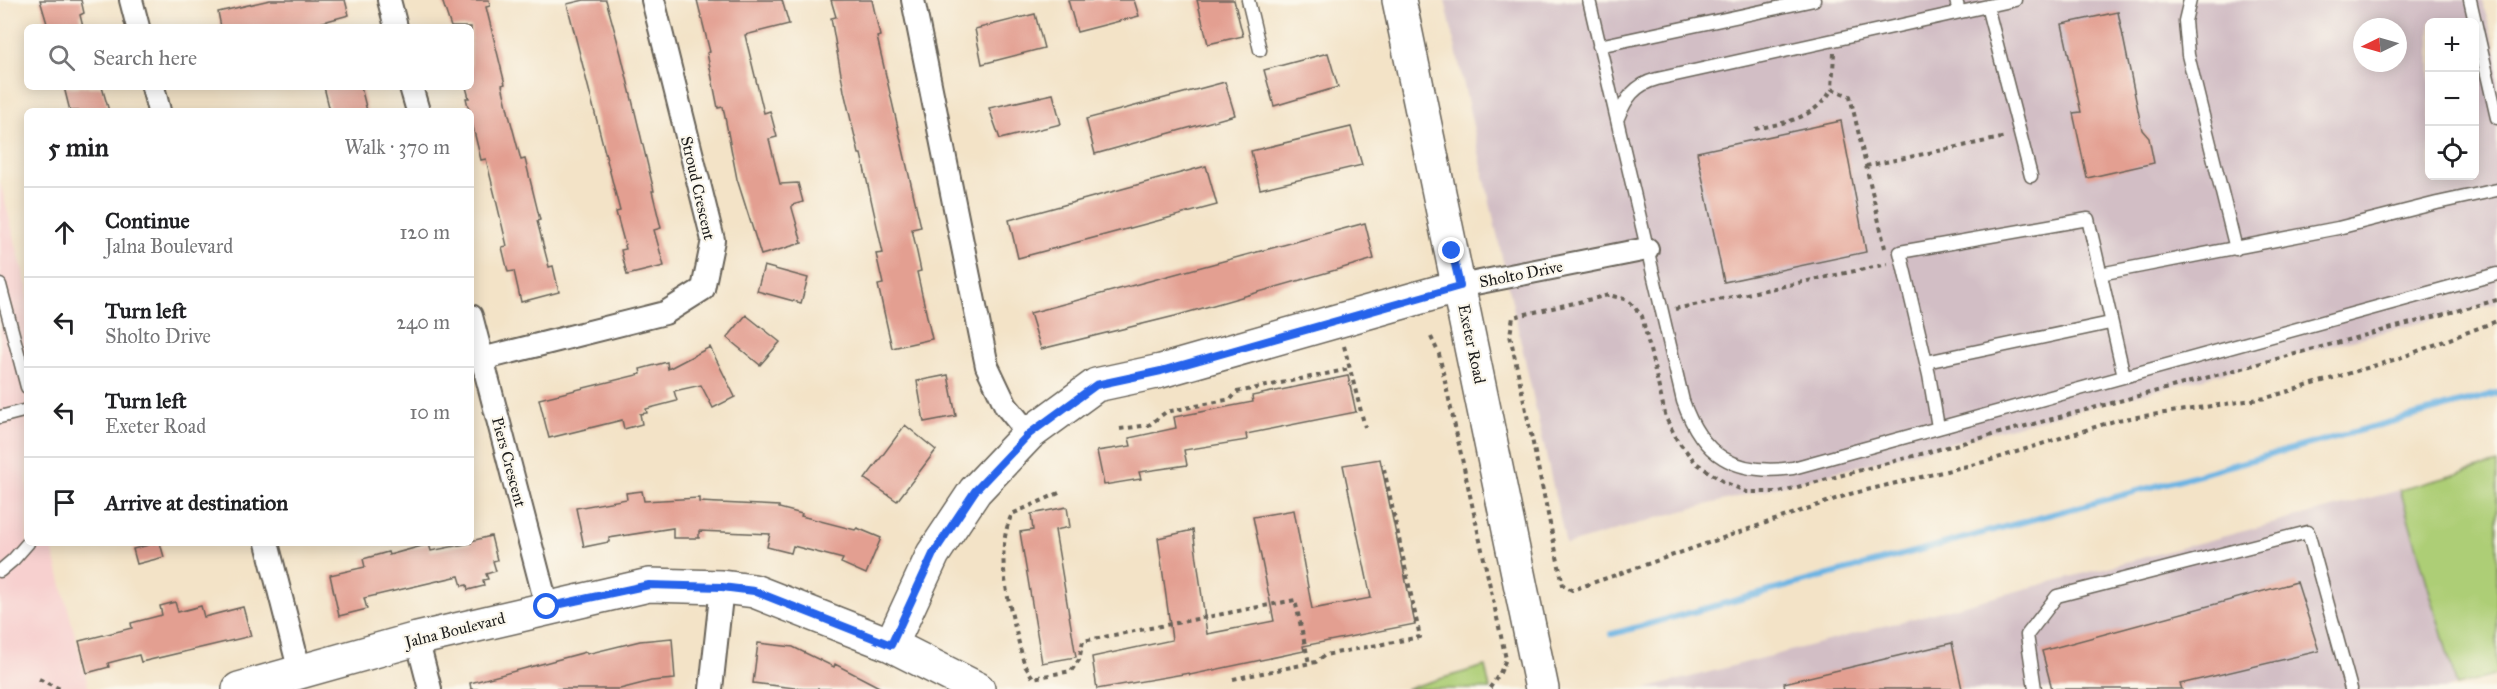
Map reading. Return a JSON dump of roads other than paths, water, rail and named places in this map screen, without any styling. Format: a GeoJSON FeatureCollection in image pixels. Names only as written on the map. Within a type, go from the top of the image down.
{"type":"FeatureCollection","features":[{"type":"Feature","properties":{"kind":"street"},"geometry":{"type":"LineString","coordinates":[[131,0],[137,24]]}},
{"type":"Feature","properties":{"kind":"street"},"geometry":{"type":"LineString","coordinates":[[389,0],[395,24]]}},
{"type":"Feature","properties":{"kind":"street","name":"Stroud Crescent"},"geometry":{"type":"LineString","coordinates":[[482,359],[665,313],[704,289],[713,240],[653,0]]}},
{"type":"Feature","properties":{"kind":"street"},"geometry":{"type":"LineString","coordinates":[[913,0],[987,366],[1006,406],[1029,434]]}},
{"type":"Feature","properties":{"kind":"street","name":"Exeter Road"},"geometry":{"type":"LineString","coordinates":[[1399,0],[1542,689]]}},
{"type":"Feature","properties":{"kind":"street"},"geometry":{"type":"LineString","coordinates":[[154,90],[158,108]]}},
{"type":"Feature","properties":{"kind":"street"},"geometry":{"type":"LineString","coordinates":[[412,90],[417,108]]}},
{"type":"Feature","properties":{"kind":"street","name":"Sholto Drive"},"geometry":{"type":"LineString","coordinates":[[891,645],[933,554],[975,491],[1029,434],[1096,385],[1161,371],[1460,286],[1647,249]]}},
{"type":"Feature","properties":{"kind":"street","name":"Piers Crescent"},"geometry":{"type":"LineString","coordinates":[[474,328],[547,607]]}},
{"type":"Feature","properties":{"kind":"street"},"geometry":{"type":"LineString","coordinates":[[268,546],[300,672]]}},
{"type":"Feature","properties":{"kind":"street","name":"Jalna Boulevard"},"geometry":{"type":"LineString","coordinates":[[239,689],[417,639],[649,585],[722,587],[754,591],[891,645],[978,689]]}},
{"type":"Feature","properties":{"kind":"street"},"geometry":{"type":"LineString","coordinates":[[711,689],[722,587]]}},
{"type":"Feature","properties":{"kind":"street"},"geometry":{"type":"LineString","coordinates":[[417,639],[430,689]]}},
{"type":"Feature","properties":{"kind":"lane"},"geometry":{"type":"LineString","coordinates":[[1248,0],[1260,50]]}},
{"type":"Feature","properties":{"kind":"lane"},"geometry":{"type":"LineString","coordinates":[[1589,0],[1683,401],[1691,424],[1704,444],[1723,459],[1745,468],[1769,472],[1793,468],[2497,274]]}},
{"type":"Feature","properties":{"kind":"lane"},"geometry":{"type":"LineString","coordinates":[[1599,46],[1814,0]]}},
{"type":"Feature","properties":{"kind":"lane"},"geometry":{"type":"LineString","coordinates":[[1617,120],[1627,97],[1635,88],[1646,82],[1834,40],[1957,6],[1987,6],[2014,0]]}},
{"type":"Feature","properties":{"kind":"lane"},"geometry":{"type":"LineString","coordinates":[[2190,0],[2185,21],[2188,55],[2236,249]]}},
{"type":"Feature","properties":{"kind":"lane"},"geometry":{"type":"LineString","coordinates":[[2470,0],[2497,118]]}},
{"type":"Feature","properties":{"kind":"lane"},"geometry":{"type":"LineString","coordinates":[[1987,6],[2031,176]]}},
{"type":"Feature","properties":{"kind":"lane"},"geometry":{"type":"LineString","coordinates":[[2100,274],[2338,228],[2497,190]]}},
{"type":"Feature","properties":{"kind":"lane"},"geometry":{"type":"LineString","coordinates":[[1938,427],[1926,362],[1900,252],[2088,219],[2110,323],[2124,376]]}},
{"type":"Feature","properties":{"kind":"lane"},"geometry":{"type":"LineString","coordinates":[[0,285],[24,376]]}},
{"type":"Feature","properties":{"kind":"lane"},"geometry":{"type":"LineString","coordinates":[[1926,362],[2110,323]]}},
{"type":"Feature","properties":{"kind":"lane"},"geometry":{"type":"LineString","coordinates":[[0,417],[24,411]]}},
{"type":"Feature","properties":{"kind":"lane"},"geometry":{"type":"LineString","coordinates":[[2035,689],[2027,635],[2057,596],[2308,532],[2351,689]]}},
{"type":"Feature","properties":{"kind":"lane"},"geometry":{"type":"LineString","coordinates":[[0,571],[14,560],[26,546]]}},
{"type":"Feature","properties":{"kind":"waterway"},"geometry":{"type":"LineString","coordinates":[[1612,634],[2497,393]]}}]}
